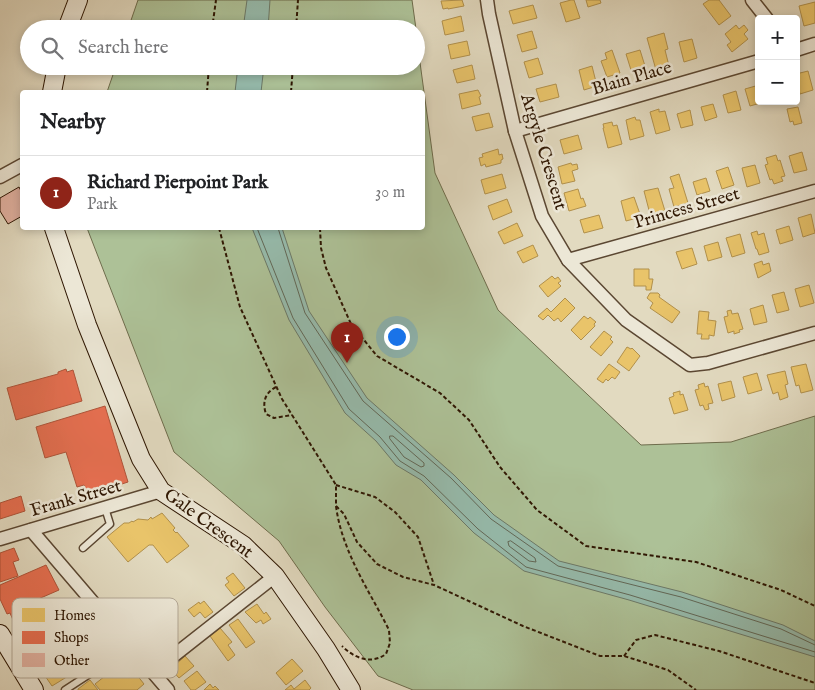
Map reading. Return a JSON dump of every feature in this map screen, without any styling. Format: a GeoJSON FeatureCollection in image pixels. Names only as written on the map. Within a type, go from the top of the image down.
{"type":"FeatureCollection","features":[{"type":"Feature","properties":{"kind":"street"},"geometry":{"type":"LineString","coordinates":[[70,20],[78,0]]}},
{"type":"Feature","properties":{"kind":"street","name":"Argyle Crescent"},"geometry":{"type":"LineString","coordinates":[[488,0],[489,14],[515,131],[542,216],[568,260],[626,320],[690,365],[708,363],[815,333]]}},
{"type":"Feature","properties":{"kind":"street"},"geometry":{"type":"LineString","coordinates":[[752,0],[764,15]]}},
{"type":"Feature","properties":{"kind":"street"},"geometry":{"type":"LineString","coordinates":[[800,49],[815,44]]}},
{"type":"Feature","properties":{"kind":"street","name":"Blain Place"},"geometry":{"type":"LineString","coordinates":[[515,131],[755,62]]}},
{"type":"Feature","properties":{"kind":"street"},"geometry":{"type":"LineString","coordinates":[[52,90],[55,75]]}},
{"type":"Feature","properties":{"kind":"street"},"geometry":{"type":"LineString","coordinates":[[0,178],[20,166]]}},
{"type":"Feature","properties":{"kind":"street","name":"Princess Street"},"geometry":{"type":"LineString","coordinates":[[568,260],[815,191]]}},
{"type":"Feature","properties":{"kind":"street","name":"Gale Crescent"},"geometry":{"type":"LineString","coordinates":[[55,230],[89,332],[141,459],[161,492],[242,545],[276,576],[326,649],[351,690]]}},
{"type":"Feature","properties":{"kind":"street","name":"Frank Street"},"geometry":{"type":"LineString","coordinates":[[0,539],[161,492]]}},
{"type":"Feature","properties":{"kind":"street"},"geometry":{"type":"LineString","coordinates":[[31,530],[90,598]]}},
{"type":"Feature","properties":{"kind":"street"},"geometry":{"type":"LineString","coordinates":[[178,652],[276,576]]}},
{"type":"Feature","properties":{"kind":"street"},"geometry":{"type":"LineString","coordinates":[[0,634],[12,654]]}},
{"type":"Feature","properties":{"kind":"street"},"geometry":{"type":"LineString","coordinates":[[27,678],[34,690]]}},
{"type":"Feature","properties":{"kind":"street"},"geometry":{"type":"LineString","coordinates":[[158,678],[168,690]]}},
{"type":"Feature","properties":{"kind":"lane"},"geometry":{"type":"LineString","coordinates":[[84,548],[110,524],[105,508]]}},
{"type":"Feature","properties":{"kind":"lane"},"geometry":{"type":"LineString","coordinates":[[65,690],[84,678]]}},
{"type":"Feature","properties":{"kind":"path"},"geometry":{"type":"LineString","coordinates":[[213,20],[216,0]]}},
{"type":"Feature","properties":{"kind":"path"},"geometry":{"type":"LineString","coordinates":[[297,20],[298,0]]}},
{"type":"Feature","properties":{"kind":"path"},"geometry":{"type":"LineString","coordinates":[[207,90],[208,75]]}},
{"type":"Feature","properties":{"kind":"path"},"geometry":{"type":"LineString","coordinates":[[291,90],[292,75]]}},
{"type":"Feature","properties":{"kind":"path"},"geometry":{"type":"LineString","coordinates":[[220,230],[240,307],[276,387],[336,485],[336,506],[340,528],[353,564],[391,637],[386,654],[375,660],[353,655],[341,645]]}},
{"type":"Feature","properties":{"kind":"path"},"geometry":{"type":"LineString","coordinates":[[320,230],[321,248],[326,268],[351,324],[377,356],[440,394],[470,420],[500,468],[537,510],[586,546],[696,562],[780,590],[815,606]]}},
{"type":"Feature","properties":{"kind":"path"},"geometry":{"type":"LineString","coordinates":[[276,387],[264,399],[263,406],[266,414],[274,418],[292,415]]}},
{"type":"Feature","properties":{"kind":"path"},"geometry":{"type":"LineString","coordinates":[[336,485],[375,497],[395,512],[418,537],[434,585]]}},
{"type":"Feature","properties":{"kind":"path"},"geometry":{"type":"LineString","coordinates":[[336,506],[344,514],[357,542],[377,564],[403,577],[434,585],[523,626],[600,656],[624,656],[668,670],[696,690]]}},
{"type":"Feature","properties":{"kind":"path"},"geometry":{"type":"LineString","coordinates":[[624,656],[636,640],[655,635],[719,651],[815,683]]}},
{"type":"Feature","properties":{"kind":"shaded area"},"geometry":{"type":"Polygon","coordinates":[[[138,0],[412,0],[415,20],[131,20],[138,0]]]}},
{"type":"Feature","properties":{"kind":"shaded area"},"geometry":{"type":"Polygon","coordinates":[[[113,75],[422,75],[424,90],[108,90],[113,75]]]}},
{"type":"Feature","properties":{"kind":"shaded area"},"geometry":{"type":"Polygon","coordinates":[[[425,99],[435,173],[498,310],[641,445],[731,442],[815,416],[815,690],[413,690],[378,676],[325,607],[279,541],[174,452],[88,230],[425,230],[425,99]]]}},
{"type":"Feature","properties":{"kind":"water"},"geometry":{"type":"Polygon","coordinates":[[[247,0],[270,0],[269,20],[244,20],[247,0]]]}},
{"type":"Feature","properties":{"kind":"water"},"geometry":{"type":"Polygon","coordinates":[[[237,75],[263,75],[261,90],[235,90],[237,75]]]}},
{"type":"Feature","properties":{"kind":"water"},"geometry":{"type":"Polygon","coordinates":[[[253,230],[283,230],[309,311],[367,398],[454,475],[494,515],[559,561],[682,592],[783,625],[815,641],[815,657],[629,600],[524,571],[474,533],[421,480],[396,465],[376,441],[345,413],[289,320],[253,230]]]}},
{"type":"Feature","properties":{"kind":"building: Homes"},"geometry":{"type":"Polygon","coordinates":[[[462,0],[464,6],[448,9],[443,9],[441,1],[462,0]]]}},
{"type":"Feature","properties":{"kind":"building: Homes"},"geometry":{"type":"Polygon","coordinates":[[[574,0],[580,18],[566,22],[560,3],[574,0]]]}},
{"type":"Feature","properties":{"kind":"building: Homes"},"geometry":{"type":"Polygon","coordinates":[[[586,0],[600,0],[601,3],[588,7],[586,0]]]}},
{"type":"Feature","properties":{"kind":"building: Homes"},"geometry":{"type":"Polygon","coordinates":[[[709,0],[719,0],[731,16],[719,25],[703,4],[709,0]]]}},
{"type":"Feature","properties":{"kind":"building: Homes"},"geometry":{"type":"Polygon","coordinates":[[[815,2],[815,23],[804,26],[799,6],[815,2]]]}},
{"type":"Feature","properties":{"kind":"building: Homes"},"geometry":{"type":"Polygon","coordinates":[[[533,5],[537,18],[513,24],[509,11],[533,5]]]}},
{"type":"Feature","properties":{"kind":"building: Homes"},"geometry":{"type":"Polygon","coordinates":[[[461,16],[464,31],[445,35],[442,21],[461,16]]]}},
{"type":"Feature","properties":{"kind":"building: Homes"},"geometry":{"type":"Polygon","coordinates":[[[736,25],[739,29],[744,25],[748,30],[744,34],[748,39],[732,52],[727,45],[731,42],[725,34],[736,25]]]}},
{"type":"Feature","properties":{"kind":"building: Homes"},"geometry":{"type":"Polygon","coordinates":[[[532,31],[537,48],[522,52],[517,35],[532,31]]]}},
{"type":"Feature","properties":{"kind":"building: Homes"},"geometry":{"type":"Polygon","coordinates":[[[664,33],[668,49],[665,50],[669,66],[656,70],[647,38],[664,33]]]}},
{"type":"Feature","properties":{"kind":"building: Homes"},"geometry":{"type":"Polygon","coordinates":[[[692,39],[697,58],[684,62],[679,42],[692,39]]]}},
{"type":"Feature","properties":{"kind":"building: Homes"},"geometry":{"type":"Polygon","coordinates":[[[467,41],[470,55],[451,59],[448,45],[467,41]]]}},
{"type":"Feature","properties":{"kind":"building: Homes"},"geometry":{"type":"Polygon","coordinates":[[[612,50],[620,73],[607,77],[601,61],[607,59],[605,53],[612,50]]]}},
{"type":"Feature","properties":{"kind":"building: Homes"},"geometry":{"type":"Polygon","coordinates":[[[640,50],[645,66],[631,70],[626,54],[640,50]]]}},
{"type":"Feature","properties":{"kind":"building: Homes"},"geometry":{"type":"Polygon","coordinates":[[[538,58],[543,74],[529,78],[524,62],[538,58]]]}},
{"type":"Feature","properties":{"kind":"building: Homes"},"geometry":{"type":"Polygon","coordinates":[[[472,65],[475,79],[457,83],[453,70],[472,65]]]}},
{"type":"Feature","properties":{"kind":"building: Homes"},"geometry":{"type":"Polygon","coordinates":[[[592,66],[597,86],[584,90],[579,70],[592,66]]]}},
{"type":"Feature","properties":{"kind":"building: Homes"},"geometry":{"type":"Polygon","coordinates":[[[808,71],[813,90],[800,94],[800,73],[808,71]]]}},
{"type":"Feature","properties":{"kind":"building: Homes"},"geometry":{"type":"Polygon","coordinates":[[[556,84],[559,97],[540,102],[536,89],[556,84]]]}},
{"type":"Feature","properties":{"kind":"building: Homes"},"geometry":{"type":"Polygon","coordinates":[[[755,86],[755,105],[750,106],[745,89],[755,86]]]}},
{"type":"Feature","properties":{"kind":"building: Homes"},"geometry":{"type":"Polygon","coordinates":[[[478,90],[481,96],[479,97],[481,104],[462,109],[459,94],[478,90]]]}},
{"type":"Feature","properties":{"kind":"building: Homes"},"geometry":{"type":"Polygon","coordinates":[[[736,91],[741,110],[728,113],[723,95],[736,91]]]}},
{"type":"Feature","properties":{"kind":"building: Homes"},"geometry":{"type":"Polygon","coordinates":[[[713,104],[717,117],[705,121],[701,107],[713,104]]]}},
{"type":"Feature","properties":{"kind":"building: Homes"},"geometry":{"type":"Polygon","coordinates":[[[798,107],[802,123],[794,125],[793,121],[790,122],[787,109],[798,107]]]}},
{"type":"Feature","properties":{"kind":"building: Homes"},"geometry":{"type":"Polygon","coordinates":[[[659,109],[659,112],[665,111],[670,130],[656,134],[650,112],[659,109]]]}},
{"type":"Feature","properties":{"kind":"building: Homes"},"geometry":{"type":"Polygon","coordinates":[[[690,110],[693,125],[681,128],[677,114],[690,110]]]}},
{"type":"Feature","properties":{"kind":"building: Homes"},"geometry":{"type":"Polygon","coordinates":[[[489,113],[493,127],[476,131],[472,117],[489,113]]]}},
{"type":"Feature","properties":{"kind":"building: Homes"},"geometry":{"type":"Polygon","coordinates":[[[635,117],[636,120],[640,120],[644,136],[630,140],[626,120],[635,117]]]}},
{"type":"Feature","properties":{"kind":"building: Homes"},"geometry":{"type":"Polygon","coordinates":[[[612,122],[613,126],[617,125],[622,144],[608,148],[603,124],[612,122]]]}},
{"type":"Feature","properties":{"kind":"building: Homes"},"geometry":{"type":"Polygon","coordinates":[[[578,135],[582,149],[564,154],[560,140],[578,135]]]}},
{"type":"Feature","properties":{"kind":"building: Homes"},"geometry":{"type":"Polygon","coordinates":[[[498,149],[499,155],[502,154],[503,159],[501,163],[486,167],[485,164],[481,166],[479,158],[483,157],[482,154],[498,149]]]}},
{"type":"Feature","properties":{"kind":"building: Homes"},"geometry":{"type":"Polygon","coordinates":[[[802,152],[807,170],[794,173],[789,156],[802,152]]]}},
{"type":"Feature","properties":{"kind":"building: Homes"},"geometry":{"type":"Polygon","coordinates":[[[776,155],[778,161],[780,160],[785,176],[781,177],[783,181],[774,184],[772,179],[770,180],[765,165],[768,164],[766,158],[776,155]]]}},
{"type":"Feature","properties":{"kind":"building: Homes"},"geometry":{"type":"Polygon","coordinates":[[[571,163],[572,165],[577,164],[578,169],[572,171],[575,181],[562,184],[558,167],[571,163]]]}},
{"type":"Feature","properties":{"kind":"building: Homes"},"geometry":{"type":"Polygon","coordinates":[[[755,165],[760,183],[747,187],[742,168],[755,165]]]}},
{"type":"Feature","properties":{"kind":"building: Homes"},"geometry":{"type":"Polygon","coordinates":[[[728,167],[734,185],[722,189],[716,171],[728,167]]]}},
{"type":"Feature","properties":{"kind":"building: Homes"},"geometry":{"type":"Polygon","coordinates":[[[502,174],[506,188],[485,194],[481,180],[502,174]]]}},
{"type":"Feature","properties":{"kind":"building: Homes"},"geometry":{"type":"Polygon","coordinates":[[[679,174],[688,203],[674,207],[669,189],[674,188],[670,177],[679,174]]]}},
{"type":"Feature","properties":{"kind":"building: Homes"},"geometry":{"type":"Polygon","coordinates":[[[706,178],[710,191],[697,195],[693,182],[706,178]]]}},
{"type":"Feature","properties":{"kind":"building: Homes"},"geometry":{"type":"Polygon","coordinates":[[[658,188],[665,211],[662,211],[663,214],[654,216],[650,214],[644,191],[658,188]]]}},
{"type":"Feature","properties":{"kind":"building: Homes"},"geometry":{"type":"Polygon","coordinates":[[[578,189],[581,199],[583,198],[586,206],[569,211],[564,193],[578,189]]]}},
{"type":"Feature","properties":{"kind":"building: Homes"},"geometry":{"type":"Polygon","coordinates":[[[634,197],[641,217],[626,221],[621,201],[634,197]]]}},
{"type":"Feature","properties":{"kind":"building: Homes"},"geometry":{"type":"Polygon","coordinates":[[[507,199],[512,212],[493,220],[488,206],[507,199]]]}},
{"type":"Feature","properties":{"kind":"building: Homes"},"geometry":{"type":"Polygon","coordinates":[[[811,214],[815,233],[803,237],[798,218],[811,214]]]}},
{"type":"Feature","properties":{"kind":"building: Homes"},"geometry":{"type":"Polygon","coordinates":[[[599,215],[603,228],[584,233],[580,220],[599,215]]]}},
{"type":"Feature","properties":{"kind":"building: Homes"},"geometry":{"type":"Polygon","coordinates":[[[517,223],[523,236],[504,244],[498,232],[517,223]]]}},
{"type":"Feature","properties":{"kind":"building: Homes"},"geometry":{"type":"Polygon","coordinates":[[[789,226],[793,240],[780,244],[776,230],[789,226]]]}},
{"type":"Feature","properties":{"kind":"building: Homes"},"geometry":{"type":"Polygon","coordinates":[[[757,231],[758,235],[764,233],[769,252],[759,255],[751,233],[757,231]]]}},
{"type":"Feature","properties":{"kind":"building: Homes"},"geometry":{"type":"Polygon","coordinates":[[[740,234],[745,253],[732,257],[726,238],[740,234]]]}},
{"type":"Feature","properties":{"kind":"building: Homes"},"geometry":{"type":"Polygon","coordinates":[[[718,242],[722,257],[708,261],[704,246],[718,242]]]}},
{"type":"Feature","properties":{"kind":"building: Homes"},"geometry":{"type":"Polygon","coordinates":[[[533,245],[538,256],[523,263],[517,252],[533,245]]]}},
{"type":"Feature","properties":{"kind":"building: Homes"},"geometry":{"type":"Polygon","coordinates":[[[692,248],[697,264],[682,269],[676,252],[692,248]]]}},
{"type":"Feature","properties":{"kind":"building: Homes"},"geometry":{"type":"Polygon","coordinates":[[[762,261],[763,265],[769,263],[771,271],[758,278],[754,264],[762,261]]]}},
{"type":"Feature","properties":{"kind":"building: Homes"},"geometry":{"type":"Polygon","coordinates":[[[634,269],[649,269],[649,279],[653,279],[651,290],[646,290],[646,286],[634,286],[634,269]]]}},
{"type":"Feature","properties":{"kind":"building: Homes"},"geometry":{"type":"Polygon","coordinates":[[[552,276],[555,279],[558,277],[561,281],[558,283],[561,286],[548,297],[539,286],[552,276]]]}},
{"type":"Feature","properties":{"kind":"building: Homes"},"geometry":{"type":"Polygon","coordinates":[[[809,285],[814,303],[800,307],[795,289],[809,285]]]}},
{"type":"Feature","properties":{"kind":"building: Homes"},"geometry":{"type":"Polygon","coordinates":[[[784,292],[789,310],[777,313],[772,295],[784,292]]]}},
{"type":"Feature","properties":{"kind":"building: Homes"},"geometry":{"type":"Polygon","coordinates":[[[650,293],[658,293],[659,297],[680,312],[672,323],[650,308],[653,303],[647,298],[650,293]]]}},
{"type":"Feature","properties":{"kind":"building: Homes"},"geometry":{"type":"Polygon","coordinates":[[[565,298],[575,308],[561,322],[558,318],[554,321],[548,315],[543,320],[538,316],[547,308],[551,312],[565,298]]]}},
{"type":"Feature","properties":{"kind":"building: Homes"},"geometry":{"type":"Polygon","coordinates":[[[763,305],[767,322],[754,325],[750,309],[763,305]]]}},
{"type":"Feature","properties":{"kind":"building: Homes"},"geometry":{"type":"Polygon","coordinates":[[[731,310],[732,314],[738,313],[743,329],[734,334],[734,331],[728,333],[724,317],[728,316],[727,311],[731,310]]]}},
{"type":"Feature","properties":{"kind":"building: Homes"},"geometry":{"type":"Polygon","coordinates":[[[699,311],[709,312],[708,320],[716,321],[714,336],[709,335],[709,339],[701,339],[702,334],[697,334],[699,311]]]}},
{"type":"Feature","properties":{"kind":"building: Homes"},"geometry":{"type":"Polygon","coordinates":[[[584,316],[588,319],[590,317],[596,322],[595,326],[581,340],[571,330],[584,316]]]}},
{"type":"Feature","properties":{"kind":"building: Homes"},"geometry":{"type":"Polygon","coordinates":[[[604,331],[612,337],[610,339],[613,342],[601,356],[590,347],[604,331]]]}},
{"type":"Feature","properties":{"kind":"building: Homes"},"geometry":{"type":"Polygon","coordinates":[[[627,347],[632,348],[640,356],[629,371],[617,362],[627,347]]]}},
{"type":"Feature","properties":{"kind":"building: Homes"},"geometry":{"type":"Polygon","coordinates":[[[609,364],[620,372],[615,379],[612,377],[608,381],[606,379],[603,383],[597,379],[609,364]]]}},
{"type":"Feature","properties":{"kind":"building: Homes"},"geometry":{"type":"Polygon","coordinates":[[[806,364],[813,390],[801,393],[799,385],[796,386],[791,367],[806,364]]]}},
{"type":"Feature","properties":{"kind":"building: Homes"},"geometry":{"type":"Polygon","coordinates":[[[785,371],[788,384],[785,385],[788,397],[780,400],[778,392],[773,394],[767,375],[785,371]]]}},
{"type":"Feature","properties":{"kind":"building: Homes"},"geometry":{"type":"Polygon","coordinates":[[[757,373],[762,390],[748,394],[743,377],[757,373]]]}},
{"type":"Feature","properties":{"kind":"building: Homes"},"geometry":{"type":"Polygon","coordinates":[[[731,381],[735,397],[722,401],[718,384],[731,381]]]}},
{"type":"Feature","properties":{"kind":"building: Homes"},"geometry":{"type":"Polygon","coordinates":[[[704,383],[705,387],[708,386],[713,403],[708,404],[709,409],[705,410],[703,405],[700,406],[695,390],[699,389],[698,385],[704,383]]]}},
{"type":"Feature","properties":{"kind":"building: Homes"},"geometry":{"type":"Polygon","coordinates":[[[680,391],[680,395],[683,394],[688,410],[674,414],[669,398],[674,396],[673,393],[680,391]]]}},
{"type":"Feature","properties":{"kind":"building: Homes"},"geometry":{"type":"Polygon","coordinates":[[[162,513],[175,528],[173,530],[189,546],[167,563],[153,545],[149,545],[128,562],[107,537],[124,523],[133,522],[138,519],[148,520],[151,517],[152,519],[162,513]]]}},
{"type":"Feature","properties":{"kind":"building: Homes"},"geometry":{"type":"Polygon","coordinates":[[[233,573],[245,588],[234,596],[225,585],[229,582],[226,578],[233,573]]]}},
{"type":"Feature","properties":{"kind":"building: Homes"},"geometry":{"type":"Polygon","coordinates":[[[204,601],[213,612],[205,618],[200,612],[194,617],[188,610],[199,602],[200,604],[204,601]]]}},
{"type":"Feature","properties":{"kind":"building: Homes"},"geometry":{"type":"Polygon","coordinates":[[[257,604],[264,614],[266,612],[271,619],[263,624],[261,620],[256,623],[245,612],[257,604]]]}},
{"type":"Feature","properties":{"kind":"building: Homes"},"geometry":{"type":"Polygon","coordinates":[[[238,619],[255,642],[246,648],[229,625],[238,619]]]}},
{"type":"Feature","properties":{"kind":"building: Homes"},"geometry":{"type":"Polygon","coordinates":[[[220,628],[232,642],[228,645],[235,655],[228,661],[210,636],[220,628]]]}},
{"type":"Feature","properties":{"kind":"building: Homes"},"geometry":{"type":"Polygon","coordinates":[[[185,656],[194,666],[179,678],[178,662],[185,656]]]}},
{"type":"Feature","properties":{"kind":"building: Homes"},"geometry":{"type":"Polygon","coordinates":[[[292,659],[303,671],[286,685],[276,673],[292,659]]]}},
{"type":"Feature","properties":{"kind":"building: Homes"},"geometry":{"type":"Polygon","coordinates":[[[197,671],[206,682],[195,690],[191,690],[184,681],[197,671]]]}},
{"type":"Feature","properties":{"kind":"building: Homes"},"geometry":{"type":"Polygon","coordinates":[[[46,678],[65,678],[52,686],[46,678]]]}},
{"type":"Feature","properties":{"kind":"building: Homes"},"geometry":{"type":"Polygon","coordinates":[[[102,678],[139,678],[144,684],[137,690],[100,690],[95,684],[102,678]]]}},
{"type":"Feature","properties":{"kind":"building: Homes"},"geometry":{"type":"Polygon","coordinates":[[[90,680],[98,690],[78,690],[78,689],[90,680]]]}},
{"type":"Feature","properties":{"kind":"building: Homes"},"geometry":{"type":"Polygon","coordinates":[[[305,680],[311,688],[309,690],[285,690],[291,685],[294,689],[305,680]]]}},
{"type":"Feature","properties":{"kind":"building: Homes"},"geometry":{"type":"Polygon","coordinates":[[[210,684],[213,688],[215,686],[219,690],[204,690],[210,684]]]}},
{"type":"Feature","properties":{"kind":"building: Shops"},"geometry":{"type":"Polygon","coordinates":[[[66,369],[67,372],[73,370],[82,401],[16,420],[7,388],[58,374],[58,372],[66,369]]]}},
{"type":"Feature","properties":{"kind":"building: Shops"},"geometry":{"type":"Polygon","coordinates":[[[105,406],[128,482],[88,495],[84,485],[77,487],[66,452],[45,458],[36,427],[105,406]]]}},
{"type":"Feature","properties":{"kind":"building: Shops"},"geometry":{"type":"Polygon","coordinates":[[[21,496],[25,511],[0,519],[0,503],[21,496]]]}},
{"type":"Feature","properties":{"kind":"building: Shops"},"geometry":{"type":"Polygon","coordinates":[[[14,548],[19,560],[13,562],[18,576],[0,582],[0,553],[14,548]]]}},
{"type":"Feature","properties":{"kind":"building: Shops"},"geometry":{"type":"Polygon","coordinates":[[[46,565],[59,590],[41,598],[12,598],[12,618],[10,613],[7,614],[0,599],[0,585],[46,565]]]}},
{"type":"Feature","properties":{"kind":"building: Other"},"geometry":{"type":"Polygon","coordinates":[[[19,187],[20,217],[8,224],[0,211],[0,198],[19,187]]]}},
{"type":"Feature","properties":{"kind":"place","name":"Richard Pierpoint Park"},"geometry":{"type":"Point","coordinates":[347,363]}}]}
